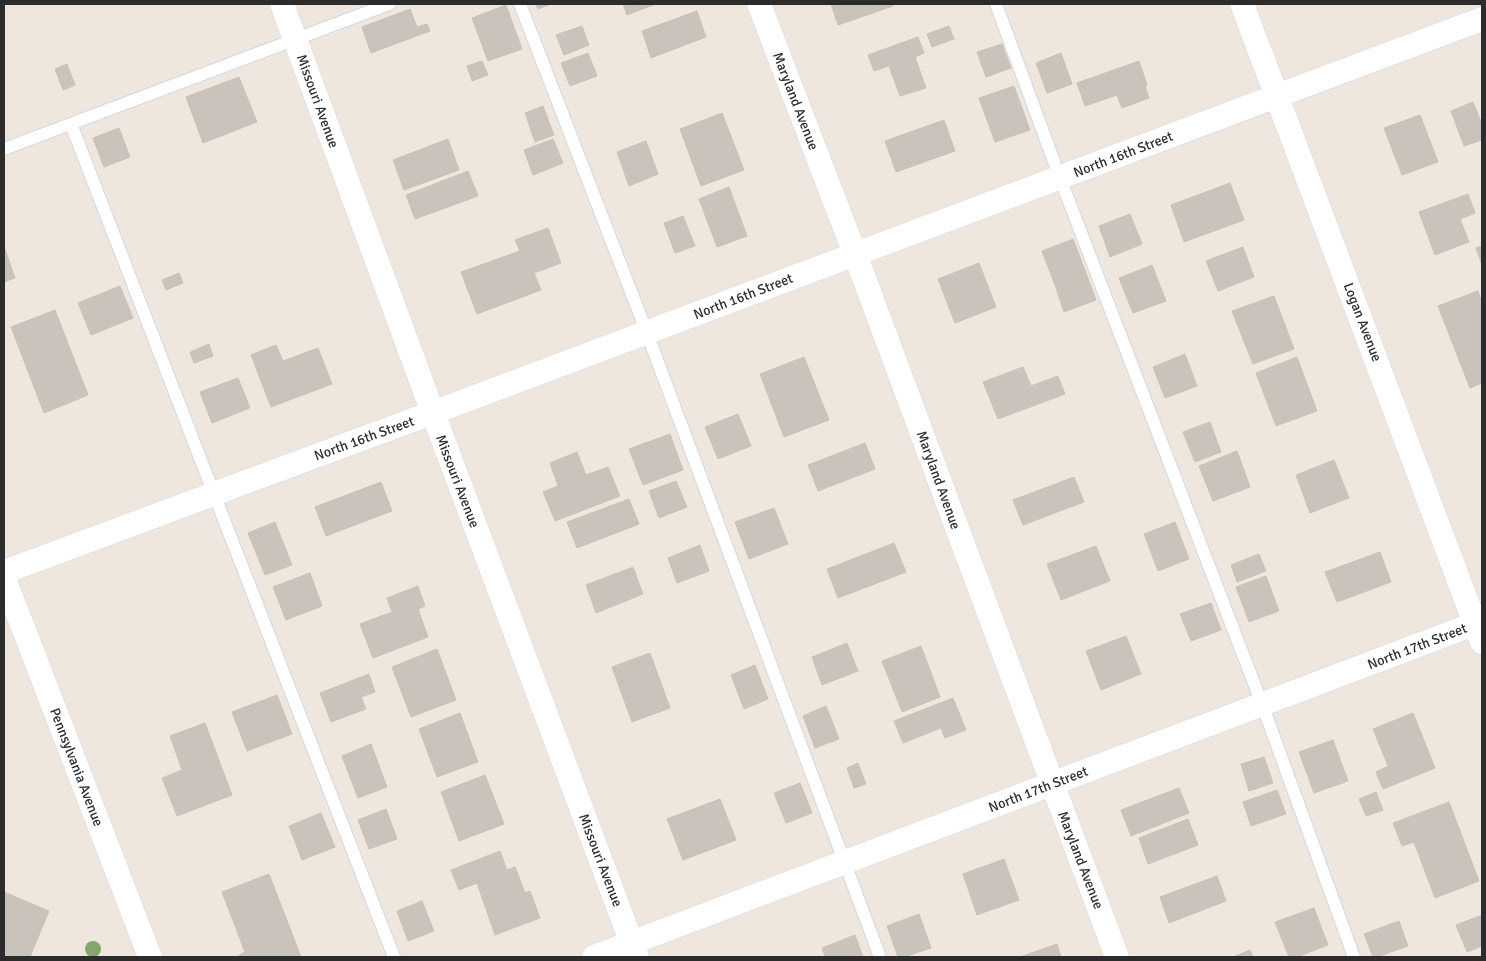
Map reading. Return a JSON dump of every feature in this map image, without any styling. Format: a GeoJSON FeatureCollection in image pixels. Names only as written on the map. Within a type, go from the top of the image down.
{"type":"FeatureCollection","features":[{"type":"Feature","properties":{"kind":"street","name":"Missouri Avenue"},"geometry":{"type":"LineString","coordinates":[[282,4],[634,950]]}},
{"type":"Feature","properties":{"kind":"street","name":"Maryland Avenue"},"geometry":{"type":"LineString","coordinates":[[759,4],[855,254],[1117,957]]}},
{"type":"Feature","properties":{"kind":"street","name":"Logan Avenue"},"geometry":{"type":"LineString","coordinates":[[1242,4],[1480,628]]}},
{"type":"Feature","properties":{"kind":"street","name":"North 16th Street"},"geometry":{"type":"LineString","coordinates":[[4,572],[1482,19]]}},
{"type":"Feature","properties":{"kind":"street","name":"Pennsylvania Avenue"},"geometry":{"type":"LineString","coordinates":[[4,578],[150,957]]}},
{"type":"Feature","properties":{"kind":"street","name":"North 17th Street"},"geometry":{"type":"LineString","coordinates":[[594,957],[634,950],[845,862],[1262,704],[1480,628]]}},
{"type":"Feature","properties":{"kind":"lane"},"geometry":{"type":"LineString","coordinates":[[4,149],[389,4]]}},
{"type":"Feature","properties":{"kind":"lane"},"geometry":{"type":"LineString","coordinates":[[520,4],[647,333],[880,957]]}},
{"type":"Feature","properties":{"kind":"lane"},"geometry":{"type":"LineString","coordinates":[[996,4],[1060,178],[1262,704],[1354,957]]}},
{"type":"Feature","properties":{"kind":"lane"},"geometry":{"type":"LineString","coordinates":[[71,124],[394,957]]}},
{"type":"Feature","properties":{"kind":"building"},"geometry":{"type":"Polygon","coordinates":[[[536,4],[551,4],[538,9],[536,4]]]}},
{"type":"Feature","properties":{"kind":"building"},"geometry":{"type":"Polygon","coordinates":[[[623,4],[656,4],[627,15],[623,4]]]}},
{"type":"Feature","properties":{"kind":"building"},"geometry":{"type":"Polygon","coordinates":[[[831,4],[892,4],[893,6],[838,25],[831,4]]]}},
{"type":"Feature","properties":{"kind":"building"},"geometry":{"type":"Polygon","coordinates":[[[506,5],[522,49],[488,61],[472,18],[506,5]]]}},
{"type":"Feature","properties":{"kind":"building"},"geometry":{"type":"Polygon","coordinates":[[[410,9],[417,27],[427,24],[430,31],[371,53],[362,27],[410,9]]]}},
{"type":"Feature","properties":{"kind":"building"},"geometry":{"type":"Polygon","coordinates":[[[697,11],[706,37],[651,58],[642,31],[697,11]]]}},
{"type":"Feature","properties":{"kind":"building"},"geometry":{"type":"Polygon","coordinates":[[[582,26],[589,45],[564,55],[556,35],[582,26]]]}},
{"type":"Feature","properties":{"kind":"building"},"geometry":{"type":"Polygon","coordinates":[[[949,26],[954,39],[932,47],[927,34],[949,26]]]}},
{"type":"Feature","properties":{"kind":"building"},"geometry":{"type":"Polygon","coordinates":[[[918,37],[924,53],[915,57],[926,88],[900,96],[889,66],[874,71],[868,55],[918,37]]]}},
{"type":"Feature","properties":{"kind":"building"},"geometry":{"type":"Polygon","coordinates":[[[1002,44],[1011,68],[986,77],[977,52],[1002,44]]]}},
{"type":"Feature","properties":{"kind":"building"},"geometry":{"type":"Polygon","coordinates":[[[588,53],[597,76],[570,86],[561,63],[588,53]]]}},
{"type":"Feature","properties":{"kind":"building"},"geometry":{"type":"Polygon","coordinates":[[[1061,53],[1072,84],[1047,93],[1036,63],[1061,53]]]}},
{"type":"Feature","properties":{"kind":"building"},"geometry":{"type":"Polygon","coordinates":[[[482,61],[488,75],[472,81],[467,66],[482,61]]]}},
{"type":"Feature","properties":{"kind":"building"},"geometry":{"type":"Polygon","coordinates":[[[1139,61],[1149,98],[1122,108],[1117,95],[1085,106],[1077,83],[1139,61]]]}},
{"type":"Feature","properties":{"kind":"building"},"geometry":{"type":"Polygon","coordinates":[[[67,64],[75,85],[63,90],[55,69],[67,64]]]}},
{"type":"Feature","properties":{"kind":"building"},"geometry":{"type":"Polygon","coordinates":[[[239,77],[257,122],[203,143],[186,97],[239,77]]]}},
{"type":"Feature","properties":{"kind":"building"},"geometry":{"type":"Polygon","coordinates":[[[1014,86],[1030,130],[995,142],[979,98],[1014,86]]]}},
{"type":"Feature","properties":{"kind":"building"},"geometry":{"type":"Polygon","coordinates":[[[1473,102],[1482,125],[1482,140],[1464,146],[1451,111],[1473,102]]]}},
{"type":"Feature","properties":{"kind":"building"},"geometry":{"type":"Polygon","coordinates":[[[543,106],[554,135],[535,142],[525,113],[543,106]]]}},
{"type":"Feature","properties":{"kind":"building"},"geometry":{"type":"Polygon","coordinates":[[[722,113],[744,170],[701,186],[680,129],[722,113]]]}},
{"type":"Feature","properties":{"kind":"building"},"geometry":{"type":"Polygon","coordinates":[[[1420,115],[1438,162],[1402,175],[1384,128],[1420,115]]]}},
{"type":"Feature","properties":{"kind":"building"},"geometry":{"type":"Polygon","coordinates":[[[944,120],[955,151],[896,172],[885,141],[944,120]]]}},
{"type":"Feature","properties":{"kind":"building"},"geometry":{"type":"Polygon","coordinates":[[[119,128],[130,157],[104,167],[93,138],[119,128]]]}},
{"type":"Feature","properties":{"kind":"building"},"geometry":{"type":"Polygon","coordinates":[[[448,139],[459,170],[404,190],[393,160],[448,139]]]}},
{"type":"Feature","properties":{"kind":"building"},"geometry":{"type":"Polygon","coordinates":[[[553,139],[563,163],[533,175],[524,150],[553,139]]]}},
{"type":"Feature","properties":{"kind":"building"},"geometry":{"type":"Polygon","coordinates":[[[646,141],[658,174],[629,186],[617,152],[646,141]]]}},
{"type":"Feature","properties":{"kind":"building"},"geometry":{"type":"Polygon","coordinates":[[[468,171],[478,196],[415,219],[406,195],[468,171]]]}},
{"type":"Feature","properties":{"kind":"building"},"geometry":{"type":"Polygon","coordinates":[[[1230,183],[1244,220],[1184,242],[1171,205],[1230,183]]]}},
{"type":"Feature","properties":{"kind":"building"},"geometry":{"type":"Polygon","coordinates":[[[729,187],[747,236],[717,247],[699,199],[729,187]]]}},
{"type":"Feature","properties":{"kind":"building"},"geometry":{"type":"Polygon","coordinates":[[[1468,194],[1475,213],[1460,219],[1469,242],[1435,255],[1419,212],[1468,194]]]}},
{"type":"Feature","properties":{"kind":"building"},"geometry":{"type":"Polygon","coordinates":[[[1130,214],[1142,244],[1110,257],[1099,226],[1130,214]]]}},
{"type":"Feature","properties":{"kind":"building"},"geometry":{"type":"Polygon","coordinates":[[[683,216],[695,246],[675,253],[664,223],[683,216]]]}},
{"type":"Feature","properties":{"kind":"building"},"geometry":{"type":"Polygon","coordinates":[[[548,228],[561,263],[534,273],[541,290],[477,314],[461,272],[520,251],[515,240],[548,228]]]}},
{"type":"Feature","properties":{"kind":"building"},"geometry":{"type":"Polygon","coordinates":[[[1073,239],[1086,273],[1055,285],[1042,251],[1073,239]]]}},
{"type":"Feature","properties":{"kind":"building"},"geometry":{"type":"Polygon","coordinates":[[[4,246],[15,278],[4,282],[4,246]]]}},
{"type":"Feature","properties":{"kind":"building"},"geometry":{"type":"Polygon","coordinates":[[[1482,246],[1482,265],[1476,248],[1482,246]]]}},
{"type":"Feature","properties":{"kind":"building"},"geometry":{"type":"Polygon","coordinates":[[[1243,247],[1254,277],[1218,291],[1206,261],[1243,247]]]}},
{"type":"Feature","properties":{"kind":"building"},"geometry":{"type":"Polygon","coordinates":[[[979,263],[996,307],[955,323],[938,279],[979,263]]]}},
{"type":"Feature","properties":{"kind":"building"},"geometry":{"type":"Polygon","coordinates":[[[1152,265],[1166,301],[1133,313],[1119,278],[1152,265]]]}},
{"type":"Feature","properties":{"kind":"building"},"geometry":{"type":"Polygon","coordinates":[[[179,273],[183,283],[166,290],[162,280],[179,273]]]}},
{"type":"Feature","properties":{"kind":"building"},"geometry":{"type":"Polygon","coordinates":[[[1086,273],[1096,300],[1064,312],[1055,285],[1086,273]]]}},
{"type":"Feature","properties":{"kind":"building"},"geometry":{"type":"Polygon","coordinates":[[[120,286],[133,318],[91,335],[78,303],[120,286]]]}},
{"type":"Feature","properties":{"kind":"building"},"geometry":{"type":"Polygon","coordinates":[[[1478,291],[1482,303],[1482,383],[1470,388],[1438,306],[1478,291]]]}},
{"type":"Feature","properties":{"kind":"building"},"geometry":{"type":"Polygon","coordinates":[[[1274,296],[1294,349],[1253,364],[1232,311],[1274,296]]]}},
{"type":"Feature","properties":{"kind":"building"},"geometry":{"type":"Polygon","coordinates":[[[55,310],[88,395],[44,413],[11,327],[55,310]]]}},
{"type":"Feature","properties":{"kind":"building"},"geometry":{"type":"Polygon","coordinates":[[[209,344],[213,356],[194,363],[190,352],[209,344]]]}},
{"type":"Feature","properties":{"kind":"building"},"geometry":{"type":"Polygon","coordinates":[[[276,345],[283,361],[318,348],[332,384],[271,407],[251,355],[276,345]]]}},
{"type":"Feature","properties":{"kind":"building"},"geometry":{"type":"Polygon","coordinates":[[[1185,354],[1197,386],[1165,398],[1153,367],[1185,354]]]}},
{"type":"Feature","properties":{"kind":"building"},"geometry":{"type":"Polygon","coordinates":[[[804,357],[829,420],[784,437],[760,374],[804,357]]]}},
{"type":"Feature","properties":{"kind":"building"},"geometry":{"type":"Polygon","coordinates":[[[1297,357],[1317,411],[1276,426],[1256,373],[1297,357]]]}},
{"type":"Feature","properties":{"kind":"building"},"geometry":{"type":"Polygon","coordinates":[[[1023,367],[1031,386],[1058,376],[1065,394],[998,419],[983,382],[1023,367]]]}},
{"type":"Feature","properties":{"kind":"building"},"geometry":{"type":"Polygon","coordinates":[[[238,378],[250,408],[212,423],[200,392],[238,378]]]}},
{"type":"Feature","properties":{"kind":"building"},"geometry":{"type":"Polygon","coordinates":[[[738,414],[751,446],[718,459],[705,427],[738,414]]]}},
{"type":"Feature","properties":{"kind":"building"},"geometry":{"type":"Polygon","coordinates":[[[1210,422],[1221,452],[1195,462],[1183,432],[1210,422]]]}},
{"type":"Feature","properties":{"kind":"building"},"geometry":{"type":"Polygon","coordinates":[[[670,434],[683,470],[643,485],[629,449],[670,434]]]}},
{"type":"Feature","properties":{"kind":"building"},"geometry":{"type":"Polygon","coordinates":[[[865,443],[875,469],[818,491],[808,465],[865,443]]]}},
{"type":"Feature","properties":{"kind":"building"},"geometry":{"type":"Polygon","coordinates":[[[1237,451],[1250,487],[1213,501],[1199,466],[1237,451]]]}},
{"type":"Feature","properties":{"kind":"building"},"geometry":{"type":"Polygon","coordinates":[[[577,452],[586,475],[608,467],[620,496],[555,521],[543,492],[558,486],[550,463],[577,452]]]}},
{"type":"Feature","properties":{"kind":"building"},"geometry":{"type":"Polygon","coordinates":[[[1334,460],[1349,498],[1310,513],[1296,475],[1334,460]]]}},
{"type":"Feature","properties":{"kind":"building"},"geometry":{"type":"Polygon","coordinates":[[[1074,477],[1084,502],[1023,525],[1013,500],[1074,477]]]}},
{"type":"Feature","properties":{"kind":"building"},"geometry":{"type":"Polygon","coordinates":[[[676,481],[687,507],[659,518],[649,491],[676,481]]]}},
{"type":"Feature","properties":{"kind":"building"},"geometry":{"type":"Polygon","coordinates":[[[381,482],[392,511],[326,536],[315,507],[381,482]]]}},
{"type":"Feature","properties":{"kind":"building"},"geometry":{"type":"Polygon","coordinates":[[[629,499],[639,524],[577,548],[567,522],[629,499]]]}},
{"type":"Feature","properties":{"kind":"building"},"geometry":{"type":"Polygon","coordinates":[[[774,508],[788,544],[749,559],[735,522],[774,508]]]}},
{"type":"Feature","properties":{"kind":"building"},"geometry":{"type":"Polygon","coordinates":[[[275,522],[292,565],[265,575],[248,533],[275,522]]]}},
{"type":"Feature","properties":{"kind":"building"},"geometry":{"type":"Polygon","coordinates":[[[1175,522],[1189,559],[1158,571],[1144,534],[1175,522]]]}},
{"type":"Feature","properties":{"kind":"building"},"geometry":{"type":"Polygon","coordinates":[[[894,543],[906,572],[838,598],[827,569],[894,543]]]}},
{"type":"Feature","properties":{"kind":"building"},"geometry":{"type":"Polygon","coordinates":[[[700,545],[709,571],[677,583],[668,558],[700,545]]]}},
{"type":"Feature","properties":{"kind":"building"},"geometry":{"type":"Polygon","coordinates":[[[1096,546],[1110,581],[1061,600],[1047,564],[1096,546]]]}},
{"type":"Feature","properties":{"kind":"building"},"geometry":{"type":"Polygon","coordinates":[[[1380,552],[1391,582],[1337,602],[1325,572],[1380,552]]]}},
{"type":"Feature","properties":{"kind":"building"},"geometry":{"type":"Polygon","coordinates":[[[1259,554],[1266,571],[1237,582],[1231,565],[1259,554]]]}},
{"type":"Feature","properties":{"kind":"building"},"geometry":{"type":"Polygon","coordinates":[[[633,567],[643,594],[596,613],[586,585],[633,567]]]}},
{"type":"Feature","properties":{"kind":"building"},"geometry":{"type":"Polygon","coordinates":[[[310,573],[322,606],[286,620],[273,587],[310,573]]]}},
{"type":"Feature","properties":{"kind":"building"},"geometry":{"type":"Polygon","coordinates":[[[1266,576],[1279,611],[1249,622],[1236,587],[1266,576]]]}},
{"type":"Feature","properties":{"kind":"building"},"geometry":{"type":"Polygon","coordinates":[[[418,586],[425,606],[418,609],[428,637],[373,658],[360,624],[392,612],[387,598],[418,586]]]}},
{"type":"Feature","properties":{"kind":"building"},"geometry":{"type":"Polygon","coordinates":[[[1211,603],[1221,630],[1191,641],[1180,614],[1211,603]]]}},
{"type":"Feature","properties":{"kind":"building"},"geometry":{"type":"Polygon","coordinates":[[[1126,636],[1141,674],[1101,690],[1086,651],[1126,636]]]}},
{"type":"Feature","properties":{"kind":"building"},"geometry":{"type":"Polygon","coordinates":[[[847,643],[858,671],[822,685],[812,657],[847,643]]]}},
{"type":"Feature","properties":{"kind":"building"},"geometry":{"type":"Polygon","coordinates":[[[921,646],[940,697],[902,712],[882,661],[921,646]]]}},
{"type":"Feature","properties":{"kind":"building"},"geometry":{"type":"Polygon","coordinates":[[[437,649],[456,700],[411,717],[392,667],[437,649]]]}},
{"type":"Feature","properties":{"kind":"building"},"geometry":{"type":"Polygon","coordinates":[[[650,653],[670,708],[632,722],[612,667],[650,653]]]}},
{"type":"Feature","properties":{"kind":"building"},"geometry":{"type":"Polygon","coordinates":[[[755,665],[768,699],[744,709],[731,675],[755,665]]]}},
{"type":"Feature","properties":{"kind":"building"},"geometry":{"type":"Polygon","coordinates":[[[369,674],[375,692],[361,697],[366,709],[331,722],[320,693],[369,674]]]}},
{"type":"Feature","properties":{"kind":"building"},"geometry":{"type":"Polygon","coordinates":[[[277,695],[292,734],[247,751],[232,712],[277,695]]]}},
{"type":"Feature","properties":{"kind":"building"},"geometry":{"type":"Polygon","coordinates":[[[953,698],[966,730],[945,738],[941,728],[903,743],[894,721],[953,698]]]}},
{"type":"Feature","properties":{"kind":"building"},"geometry":{"type":"Polygon","coordinates":[[[826,706],[839,739],[815,748],[803,716],[826,706]]]}},
{"type":"Feature","properties":{"kind":"building"},"geometry":{"type":"Polygon","coordinates":[[[460,713],[478,762],[437,777],[419,729],[460,713]]]}},
{"type":"Feature","properties":{"kind":"building"},"geometry":{"type":"Polygon","coordinates":[[[1413,713],[1435,768],[1383,789],[1376,772],[1388,766],[1373,729],[1413,713]]]}},
{"type":"Feature","properties":{"kind":"building"},"geometry":{"type":"Polygon","coordinates":[[[205,723],[232,795],[177,816],[162,778],[182,770],[170,736],[205,723]]]}},
{"type":"Feature","properties":{"kind":"building"},"geometry":{"type":"Polygon","coordinates":[[[1333,740],[1348,781],[1314,793],[1299,752],[1333,740]]]}},
{"type":"Feature","properties":{"kind":"building"},"geometry":{"type":"Polygon","coordinates":[[[371,744],[387,787],[358,798],[342,756],[371,744]]]}},
{"type":"Feature","properties":{"kind":"building"},"geometry":{"type":"Polygon","coordinates":[[[1264,757],[1273,783],[1249,791],[1241,764],[1264,757]]]}},
{"type":"Feature","properties":{"kind":"building"},"geometry":{"type":"Polygon","coordinates":[[[858,763],[866,784],[854,788],[847,768],[858,763]]]}},
{"type":"Feature","properties":{"kind":"building"},"geometry":{"type":"Polygon","coordinates":[[[485,775],[504,824],[459,841],[441,792],[485,775]]]}},
{"type":"Feature","properties":{"kind":"building"},"geometry":{"type":"Polygon","coordinates":[[[800,783],[812,813],[786,823],[774,793],[800,783]]]}},
{"type":"Feature","properties":{"kind":"building"},"geometry":{"type":"Polygon","coordinates":[[[1179,788],[1189,813],[1131,836],[1121,810],[1179,788]]]}},
{"type":"Feature","properties":{"kind":"building"},"geometry":{"type":"Polygon","coordinates":[[[1277,790],[1286,814],[1251,826],[1243,802],[1277,790]]]}},
{"type":"Feature","properties":{"kind":"building"},"geometry":{"type":"Polygon","coordinates":[[[1376,792],[1383,810],[1366,816],[1359,799],[1376,792]]]}},
{"type":"Feature","properties":{"kind":"building"},"geometry":{"type":"Polygon","coordinates":[[[720,799],[736,840],[683,860],[667,819],[720,799]]]}},
{"type":"Feature","properties":{"kind":"building"},"geometry":{"type":"Polygon","coordinates":[[[1449,802],[1479,881],[1435,898],[1414,842],[1402,846],[1393,823],[1449,802]]]}},
{"type":"Feature","properties":{"kind":"building"},"geometry":{"type":"Polygon","coordinates":[[[386,809],[397,839],[369,849],[358,820],[386,809]]]}},
{"type":"Feature","properties":{"kind":"building"},"geometry":{"type":"Polygon","coordinates":[[[321,813],[335,847],[302,860],[289,826],[321,813]]]}},
{"type":"Feature","properties":{"kind":"building"},"geometry":{"type":"Polygon","coordinates":[[[1188,819],[1198,845],[1148,864],[1139,838],[1188,819]]]}},
{"type":"Feature","properties":{"kind":"building"},"geometry":{"type":"Polygon","coordinates":[[[500,851],[507,870],[515,867],[525,893],[530,891],[540,918],[495,935],[477,883],[459,890],[451,870],[500,851]]]}},
{"type":"Feature","properties":{"kind":"building"},"geometry":{"type":"Polygon","coordinates":[[[1004,859],[1019,900],[977,915],[963,874],[1004,859]]]}},
{"type":"Feature","properties":{"kind":"building"},"geometry":{"type":"Polygon","coordinates":[[[269,874],[301,957],[236,957],[245,952],[222,892],[269,874]]]}},
{"type":"Feature","properties":{"kind":"building"},"geometry":{"type":"Polygon","coordinates":[[[1217,876],[1226,901],[1169,923],[1160,897],[1217,876]]]}},
{"type":"Feature","properties":{"kind":"building"},"geometry":{"type":"Polygon","coordinates":[[[4,892],[49,911],[30,957],[4,957],[4,892]]]}},
{"type":"Feature","properties":{"kind":"building"},"geometry":{"type":"Polygon","coordinates":[[[422,901],[434,931],[408,941],[397,911],[422,901]]]}},
{"type":"Feature","properties":{"kind":"building"},"geometry":{"type":"Polygon","coordinates":[[[1314,908],[1328,945],[1297,957],[1289,957],[1275,922],[1314,908]]]}},
{"type":"Feature","properties":{"kind":"building"},"geometry":{"type":"Polygon","coordinates":[[[919,914],[931,948],[904,957],[898,957],[887,926],[919,914]]]}},
{"type":"Feature","properties":{"kind":"building"},"geometry":{"type":"Polygon","coordinates":[[[1482,915],[1482,946],[1467,952],[1456,925],[1482,915]]]}},
{"type":"Feature","properties":{"kind":"building"},"geometry":{"type":"Polygon","coordinates":[[[1399,921],[1408,946],[1373,957],[1364,934],[1399,921]]]}},
{"type":"Feature","properties":{"kind":"building"},"geometry":{"type":"Polygon","coordinates":[[[855,935],[863,957],[825,957],[822,948],[855,935]]]}},
{"type":"Feature","properties":{"kind":"building"},"geometry":{"type":"Polygon","coordinates":[[[1057,944],[1061,957],[1020,957],[1057,944]]]}},
{"type":"Feature","properties":{"kind":"building"},"geometry":{"type":"Polygon","coordinates":[[[1250,950],[1253,957],[1233,957],[1250,950]]]}}]}
